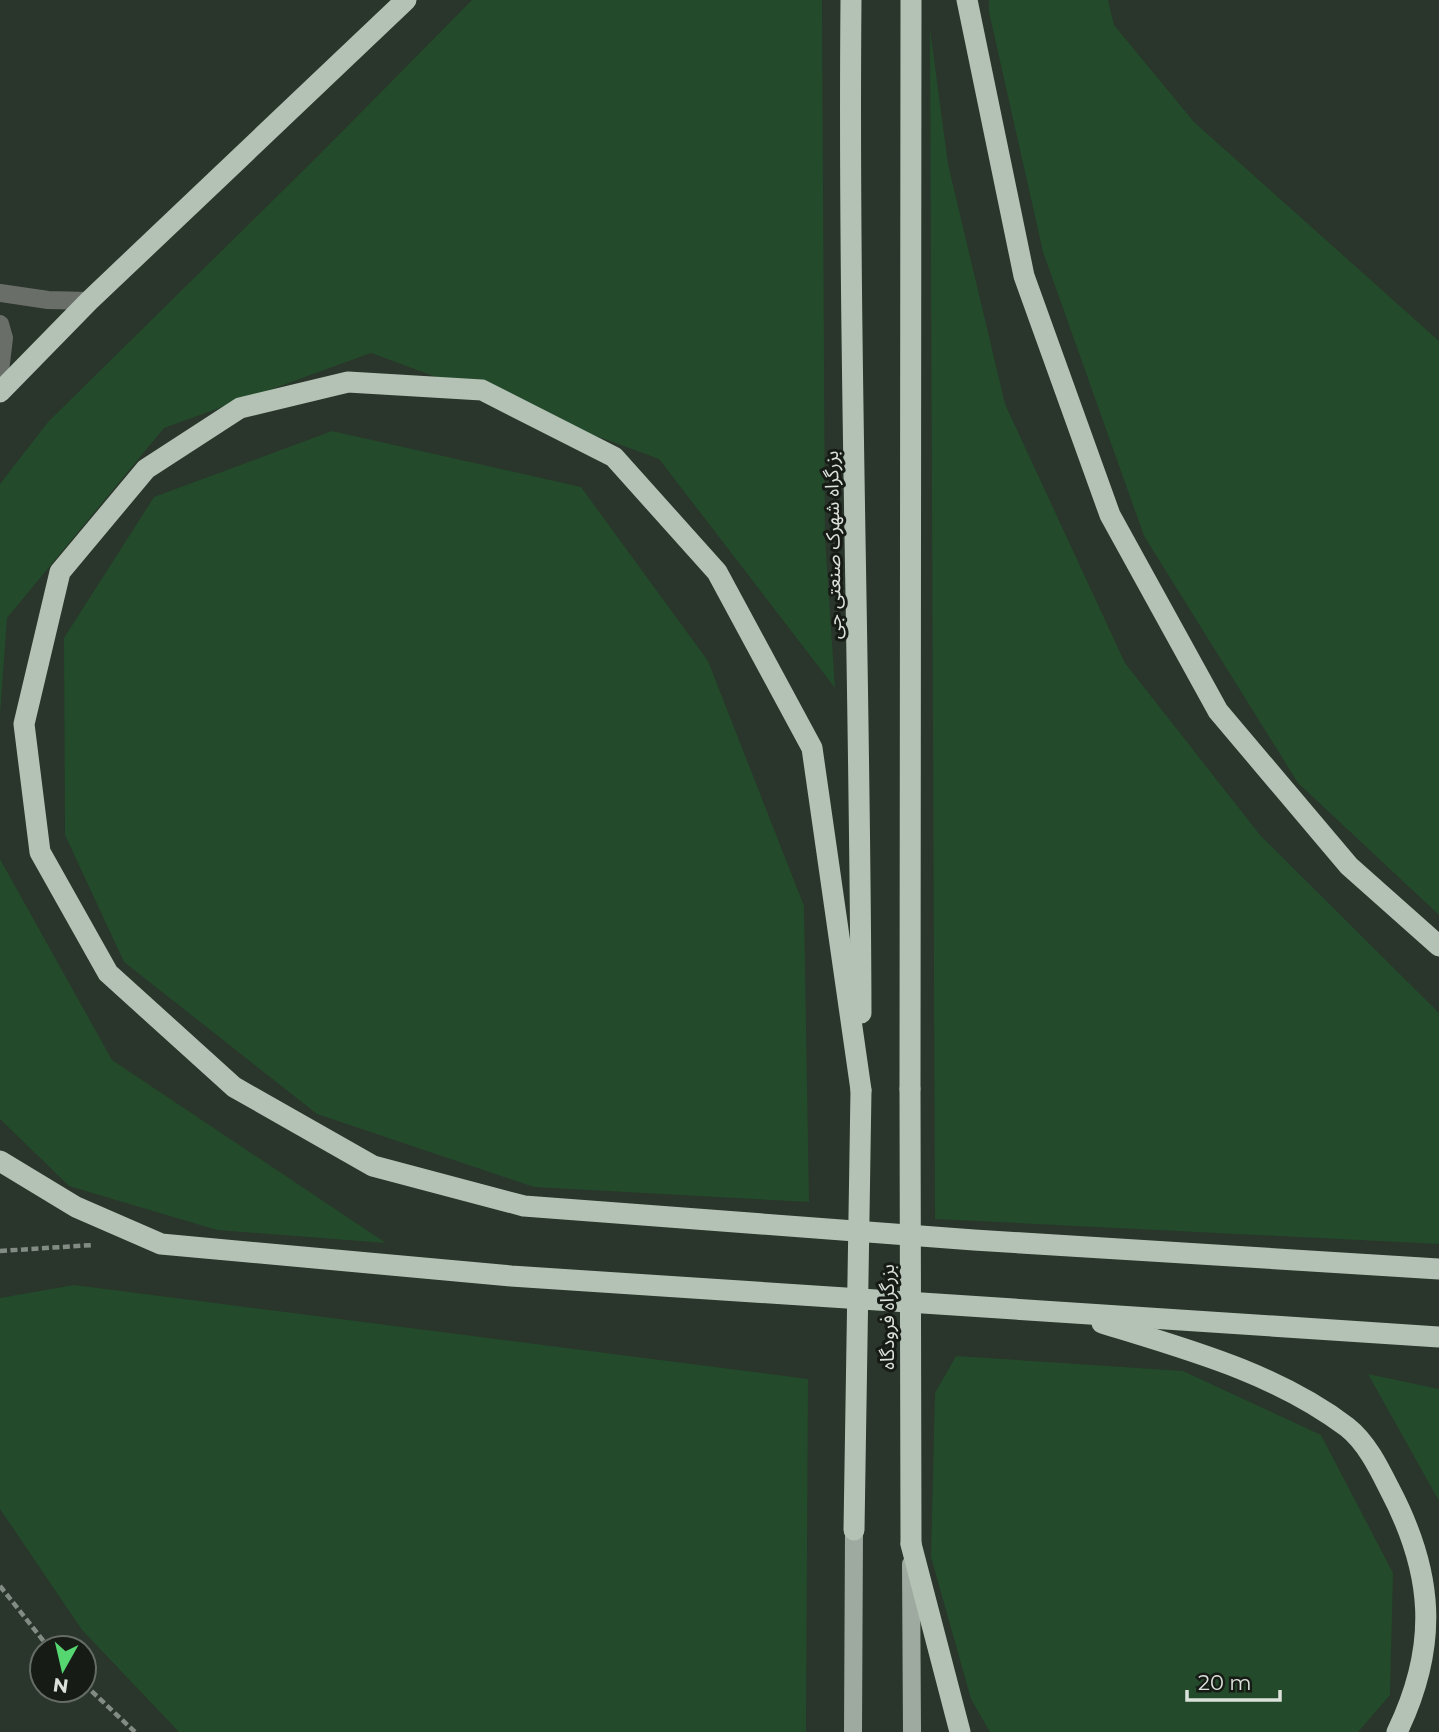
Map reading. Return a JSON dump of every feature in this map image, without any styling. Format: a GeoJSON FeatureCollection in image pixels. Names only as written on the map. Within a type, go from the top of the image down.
{"type":"FeatureCollection","features":[{"type":"Feature","properties":{"kind":"highway"},"geometry":{"type":"LineString","coordinates":[[0,392],[89,301],[406,0]]}},
{"type":"Feature","properties":{"kind":"highway","name":"بزرگراه شهرک صنعتی جی"},"geometry":{"type":"LineString","coordinates":[[851,0],[850,133],[860,804],[861,1090]]}},
{"type":"Feature","properties":{"kind":"highway","name":"بزرگراه فرودگاه"},"geometry":{"type":"LineString","coordinates":[[911,0],[911,1544],[960,1732]]}},
{"type":"Feature","properties":{"kind":"highway"},"geometry":{"type":"LineString","coordinates":[[967,0],[1024,276],[1110,516],[1218,711],[1349,866],[1439,946]]}},
{"type":"Feature","properties":{"kind":"highway"},"geometry":{"type":"LineString","coordinates":[[861,1090],[812,748],[717,572],[614,457],[482,390],[348,382],[240,408],[146,469],[60,572],[24,724],[40,852],[108,973],[234,1087],[373,1166],[524,1206],[974,1240],[1439,1269]]}},
{"type":"Feature","properties":{"kind":"highway","name":"بزرگراه فرودگاه"},"geometry":{"type":"LineString","coordinates":[[854,1530],[861,1090]]}},
{"type":"Feature","properties":{"kind":"highway"},"geometry":{"type":"LineString","coordinates":[[0,1161],[76,1207],[161,1244],[511,1276],[1439,1336]]}},
{"type":"Feature","properties":{"kind":"highway"},"geometry":{"type":"LineString","coordinates":[[1070,1313],[1210,1357],[1288,1391],[1349,1428],[1374,1458],[1401,1511],[1421,1568],[1427,1610],[1425,1652],[1410,1705],[1396,1732]]}},
{"type":"Feature","properties":{"kind":"main road"},"geometry":{"type":"LineString","coordinates":[[853,1732],[854,1530]]}},
{"type":"Feature","properties":{"kind":"main road"},"geometry":{"type":"LineString","coordinates":[[911,1544],[912,1732]]}},
{"type":"Feature","properties":{"kind":"lane"},"geometry":{"type":"LineString","coordinates":[[0,293],[48,300],[89,301]]}},
{"type":"Feature","properties":{"kind":"lane"},"geometry":{"type":"LineString","coordinates":[[0,324],[4,338],[0,371]]}},
{"type":"Feature","properties":{"kind":"path"},"geometry":{"type":"LineString","coordinates":[[0,1251],[98,1245]]}},
{"type":"Feature","properties":{"kind":"path"},"geometry":{"type":"LineString","coordinates":[[0,1586],[38,1634]]}},
{"type":"Feature","properties":{"kind":"path"},"geometry":{"type":"LineString","coordinates":[[98,1697],[135,1732]]}},
{"type":"Feature","properties":{"kind":"green space"},"geometry":{"type":"Polygon","coordinates":[[[472,0],[822,0],[825,538],[835,688],[659,459],[371,353],[164,428],[7,618],[0,715],[0,484],[48,422],[472,0]]]}},
{"type":"Feature","properties":{"kind":"green space"},"geometry":{"type":"Polygon","coordinates":[[[989,0],[1108,0],[1114,25],[1194,122],[1439,341],[1439,915],[1298,783],[1144,536],[1043,252],[989,12],[989,0]]]}},
{"type":"Feature","properties":{"kind":"green space"},"geometry":{"type":"Polygon","coordinates":[[[930,29],[948,164],[1005,404],[1125,663],[1260,835],[1439,1013],[1439,1244],[935,1219],[930,29]]]}},
{"type":"Feature","properties":{"kind":"green space"},"geometry":{"type":"Polygon","coordinates":[[[332,431],[581,487],[708,661],[804,906],[809,1202],[534,1187],[317,1114],[124,962],[65,835],[64,638],[154,497],[332,431]]]}},
{"type":"Feature","properties":{"kind":"green space"},"geometry":{"type":"Polygon","coordinates":[[[0,859],[112,1060],[386,1243],[217,1230],[69,1186],[0,1119],[0,859]]]}},
{"type":"Feature","properties":{"kind":"green space"},"geometry":{"type":"Polygon","coordinates":[[[74,1285],[808,1379],[806,1732],[179,1732],[98,1647],[98,1634],[86,1634],[82,1630],[0,1509],[0,1298],[74,1285]]]}},
{"type":"Feature","properties":{"kind":"green space"},"geometry":{"type":"Polygon","coordinates":[[[956,1356],[1183,1371],[1321,1435],[1393,1573],[1390,1695],[1358,1732],[990,1732],[971,1699],[931,1557],[935,1393],[956,1356]]]}},
{"type":"Feature","properties":{"kind":"green space"},"geometry":{"type":"Polygon","coordinates":[[[1368,1374],[1439,1389],[1439,1501],[1368,1374]]]}}]}
